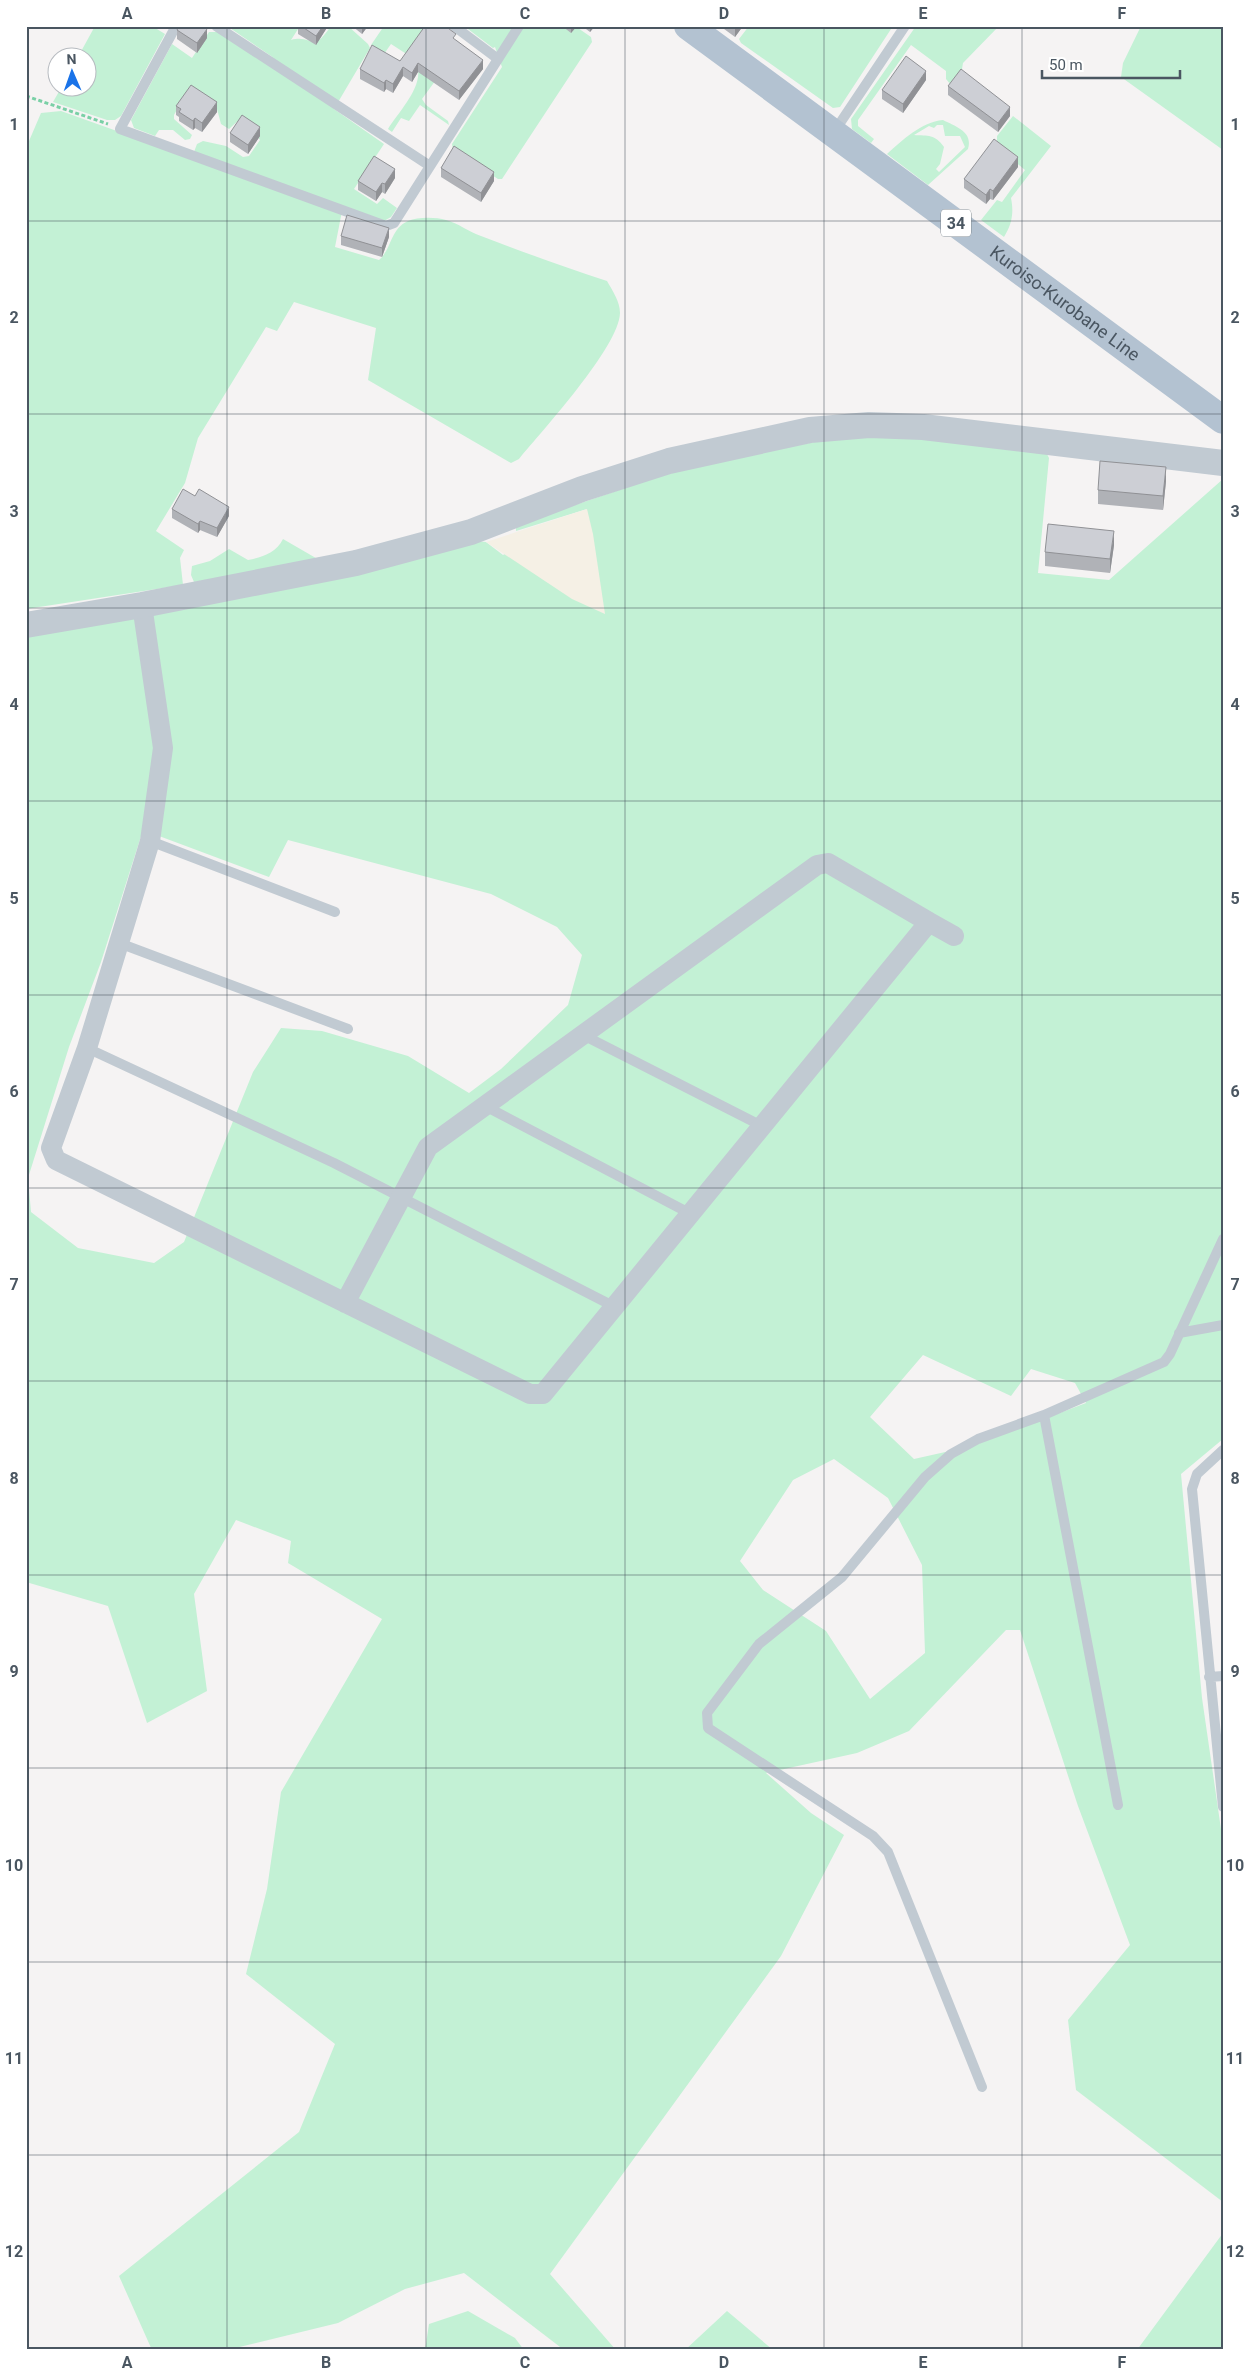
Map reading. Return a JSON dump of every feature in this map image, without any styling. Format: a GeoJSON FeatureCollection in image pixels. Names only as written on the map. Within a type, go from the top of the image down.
{"type":"FeatureCollection","features":[{"type":"Feature","properties":{"kind":"main road","name":"Kuroiso-Kurobane Line"},"geometry":{"type":"LineString","coordinates":[[688,26],[1223,420]]}},
{"type":"Feature","properties":{"kind":"street"},"geometry":{"type":"LineString","coordinates":[[26,624],[142,605],[356,563],[471,532],[582,489],[669,461],[810,430],[869,425],[923,427],[1223,462]]}},
{"type":"Feature","properties":{"kind":"street"},"geometry":{"type":"LineString","coordinates":[[142,605],[163,748],[150,840],[88,1048],[51,1148],[56,1160],[530,1394],[543,1394],[929,922]]}},
{"type":"Feature","properties":{"kind":"street"},"geometry":{"type":"LineString","coordinates":[[345,1303],[400,1197],[428,1148],[817,865],[828,863],[954,936]]}},
{"type":"Feature","properties":{"kind":"lane"},"geometry":{"type":"LineString","coordinates":[[176,26],[120,129],[386,226],[394,223],[519,26]]}},
{"type":"Feature","properties":{"kind":"lane"},"geometry":{"type":"LineString","coordinates":[[216,26],[430,166]]}},
{"type":"Feature","properties":{"kind":"lane"},"geometry":{"type":"LineString","coordinates":[[454,26],[498,59]]}},
{"type":"Feature","properties":{"kind":"lane"},"geometry":{"type":"LineString","coordinates":[[833,133],[905,26]]}},
{"type":"Feature","properties":{"kind":"lane"},"geometry":{"type":"LineString","coordinates":[[150,840],[335,912]]}},
{"type":"Feature","properties":{"kind":"lane"},"geometry":{"type":"LineString","coordinates":[[120,944],[348,1030]]}},
{"type":"Feature","properties":{"kind":"lane"},"geometry":{"type":"LineString","coordinates":[[583,1035],[762,1126]]}},
{"type":"Feature","properties":{"kind":"lane"},"geometry":{"type":"LineString","coordinates":[[88,1048],[334,1163],[615,1307]]}},
{"type":"Feature","properties":{"kind":"lane"},"geometry":{"type":"LineString","coordinates":[[485,1106],[691,1214]]}},
{"type":"Feature","properties":{"kind":"lane"},"geometry":{"type":"LineString","coordinates":[[982,2087],[888,1852],[873,1836],[708,1728],[707,1712],[759,1644],[842,1577],[931,1471],[951,1454],[978,1439],[1044,1415],[1164,1362],[1180,1334],[1223,1238]]}},
{"type":"Feature","properties":{"kind":"lane"},"geometry":{"type":"LineString","coordinates":[[1180,1334],[1223,1325]]}},
{"type":"Feature","properties":{"kind":"lane"},"geometry":{"type":"LineString","coordinates":[[1044,1415],[1118,1805]]}},
{"type":"Feature","properties":{"kind":"lane"},"geometry":{"type":"LineString","coordinates":[[1223,1450],[1197,1474],[1192,1489],[1223,1807]]}},
{"type":"Feature","properties":{"kind":"lane"},"geometry":{"type":"LineString","coordinates":[[1209,1677],[1223,1676]]}},
{"type":"Feature","properties":{"kind":"path"},"geometry":{"type":"LineString","coordinates":[[26,96],[120,129]]}},
{"type":"Feature","properties":{"kind":"green space"},"geometry":{"type":"Polygon","coordinates":[[[95,26],[152,26],[165,34],[121,116],[115,120],[107,120],[53,102],[55,98],[98,98],[98,48],[83,48],[95,26]]]}},
{"type":"Feature","properties":{"kind":"green space"},"geometry":{"type":"Polygon","coordinates":[[[227,26],[300,26],[291,40],[304,39],[316,42],[320,40],[331,26],[348,26],[370,48],[334,109],[384,144],[354,189],[377,204],[383,198],[397,208],[391,217],[384,221],[343,206],[335,247],[379,260],[394,234],[408,221],[427,218],[446,220],[497,242],[607,281],[620,309],[616,328],[594,367],[578,388],[519,459],[511,463],[368,380],[376,328],[294,302],[277,331],[266,327],[198,438],[185,483],[156,531],[184,550],[180,558],[183,585],[26,609],[26,142],[29,141],[41,113],[61,111],[209,164],[194,152],[197,144],[203,141],[226,146],[243,157],[249,156],[260,140],[253,129],[240,119],[229,129],[221,124],[217,109],[192,91],[186,93],[174,115],[174,119],[192,135],[190,139],[185,140],[173,130],[159,130],[155,136],[134,128],[131,120],[172,44],[192,58],[209,32],[218,32],[274,58],[227,26]]]}},
{"type":"Feature","properties":{"kind":"green space"},"geometry":{"type":"Polygon","coordinates":[[[384,26],[428,26],[408,55],[391,44],[384,54],[371,45],[384,26]]]}},
{"type":"Feature","properties":{"kind":"green space"},"geometry":{"type":"Polygon","coordinates":[[[464,26],[575,26],[591,37],[592,42],[502,179],[498,179],[453,150],[452,144],[502,67],[495,47],[493,48],[464,26]]]}},
{"type":"Feature","properties":{"kind":"green space"},"geometry":{"type":"Polygon","coordinates":[[[749,26],[893,26],[840,107],[833,108],[741,43],[739,39],[749,26]]]}},
{"type":"Feature","properties":{"kind":"green space"},"geometry":{"type":"Polygon","coordinates":[[[916,26],[999,26],[963,63],[962,69],[951,85],[946,79],[946,71],[911,45],[858,120],[858,126],[874,139],[871,143],[852,129],[851,119],[916,26]]]}},
{"type":"Feature","properties":{"kind":"green space"},"geometry":{"type":"Polygon","coordinates":[[[1141,26],[1223,26],[1223,150],[1121,77],[1123,63],[1141,26]]]}},
{"type":"Feature","properties":{"kind":"green space"},"geometry":{"type":"Polygon","coordinates":[[[449,62],[422,99],[426,105],[448,121],[449,125],[420,105],[409,121],[401,118],[392,132],[388,129],[408,101],[416,85],[418,70],[449,62]]]}},
{"type":"Feature","properties":{"kind":"green space"},"geometry":{"type":"Polygon","coordinates":[[[1013,116],[1051,146],[1011,198],[1012,218],[1004,237],[981,220],[997,200],[1002,202],[1025,170],[997,147],[997,136],[1013,116]]]}},
{"type":"Feature","properties":{"kind":"green space"},"geometry":{"type":"Polygon","coordinates":[[[943,120],[963,131],[969,143],[968,149],[928,185],[887,154],[913,132],[935,121],[943,120]],[[937,125],[934,128],[929,126],[914,135],[934,138],[944,147],[940,164],[936,169],[939,172],[965,147],[960,136],[945,136],[943,125],[937,125]]]}},
{"type":"Feature","properties":{"kind":"green space"},"geometry":{"type":"Polygon","coordinates":[[[871,431],[1046,452],[1049,458],[1038,573],[1109,580],[1223,479],[1223,1439],[1181,1474],[1202,1698],[1223,1843],[1223,2202],[1076,2090],[1068,2020],[1130,1945],[1078,1806],[1020,1630],[1006,1630],[909,1731],[857,1753],[766,1773],[811,1813],[844,1835],[781,1956],[550,2274],[616,2350],[564,2350],[464,2273],[405,2289],[338,2323],[227,2350],[152,2350],[119,2276],[299,2132],[335,2044],[246,1974],[267,1889],[281,1792],[382,1619],[288,1563],[291,1541],[236,1520],[194,1594],[207,1691],[147,1723],[108,1606],[26,1582],[26,634],[475,541],[486,542],[503,555],[587,509],[516,531],[516,525],[687,467],[871,431]],[[143,830],[101,962],[69,1047],[28,1178],[31,1212],[78,1248],[154,1263],[184,1242],[253,1072],[281,1028],[322,1031],[408,1056],[469,1093],[501,1069],[568,1005],[582,955],[557,927],[491,894],[288,840],[269,877],[143,830]],[[923,1355],[870,1417],[914,1459],[972,1446],[1086,1403],[1075,1383],[1031,1369],[1011,1396],[923,1355]],[[834,1459],[793,1480],[740,1561],[763,1590],[826,1631],[870,1699],[925,1653],[922,1565],[888,1498],[834,1459]]]}},
{"type":"Feature","properties":{"kind":"green space"},"geometry":{"type":"Polygon","coordinates":[[[283,539],[321,561],[194,582],[191,575],[192,566],[210,561],[229,549],[248,560],[259,557],[277,548],[283,539]]]}},
{"type":"Feature","properties":{"kind":"green space"},"geometry":{"type":"Polygon","coordinates":[[[1223,2233],[1223,2350],[1137,2350],[1223,2233]]]}},
{"type":"Feature","properties":{"kind":"green space"},"geometry":{"type":"Polygon","coordinates":[[[468,2311],[515,2338],[524,2350],[425,2350],[429,2324],[468,2311]]]}},
{"type":"Feature","properties":{"kind":"green space"},"geometry":{"type":"Polygon","coordinates":[[[727,2311],[773,2350],[685,2350],[727,2311]]]}},
{"type":"Feature","properties":{"kind":"sand"},"geometry":{"type":"Polygon","coordinates":[[[587,509],[593,534],[605,614],[572,599],[486,542],[587,509]]]}},
{"type":"Feature","properties":{"kind":"building"},"geometry":{"type":"Polygon","coordinates":[[[179,26],[204,26],[207,29],[197,43],[177,30],[179,26]]]}},
{"type":"Feature","properties":{"kind":"building"},"geometry":{"type":"Polygon","coordinates":[[[301,26],[323,26],[316,36],[301,26]]]}},
{"type":"Feature","properties":{"kind":"building"},"geometry":{"type":"Polygon","coordinates":[[[425,26],[445,26],[456,34],[453,38],[483,60],[459,91],[418,63],[412,73],[403,67],[393,84],[386,80],[384,83],[360,69],[372,45],[400,61],[425,26]]]}},
{"type":"Feature","properties":{"kind":"building"},"geometry":{"type":"Polygon","coordinates":[[[906,56],[926,71],[903,104],[882,90],[906,56]]]}},
{"type":"Feature","properties":{"kind":"building"},"geometry":{"type":"Polygon","coordinates":[[[961,69],[1010,107],[998,123],[948,86],[961,69]]]}},
{"type":"Feature","properties":{"kind":"building"},"geometry":{"type":"Polygon","coordinates":[[[191,85],[217,102],[202,123],[195,118],[193,121],[179,112],[181,109],[176,106],[191,85]]]}},
{"type":"Feature","properties":{"kind":"building"},"geometry":{"type":"Polygon","coordinates":[[[242,115],[260,127],[248,145],[230,133],[242,115]]]}},
{"type":"Feature","properties":{"kind":"building"},"geometry":{"type":"Polygon","coordinates":[[[994,139],[1018,157],[993,191],[990,189],[986,195],[964,179],[994,139]]]}},
{"type":"Feature","properties":{"kind":"building"},"geometry":{"type":"Polygon","coordinates":[[[454,146],[494,172],[481,193],[441,168],[454,146]]]}},
{"type":"Feature","properties":{"kind":"building"},"geometry":{"type":"Polygon","coordinates":[[[374,156],[395,169],[385,184],[382,183],[376,192],[358,181],[374,156]]]}},
{"type":"Feature","properties":{"kind":"building"},"geometry":{"type":"Polygon","coordinates":[[[347,215],[389,228],[382,248],[341,236],[347,215]]]}},
{"type":"Feature","properties":{"kind":"building"},"geometry":{"type":"Polygon","coordinates":[[[1100,461],[1166,467],[1163,496],[1098,490],[1100,461]]]}},
{"type":"Feature","properties":{"kind":"building"},"geometry":{"type":"Polygon","coordinates":[[[183,489],[195,496],[199,489],[229,507],[217,528],[200,521],[198,524],[172,509],[183,489]]]}},
{"type":"Feature","properties":{"kind":"building"},"geometry":{"type":"Polygon","coordinates":[[[1048,524],[1114,531],[1110,559],[1045,552],[1048,524]]]}}]}
